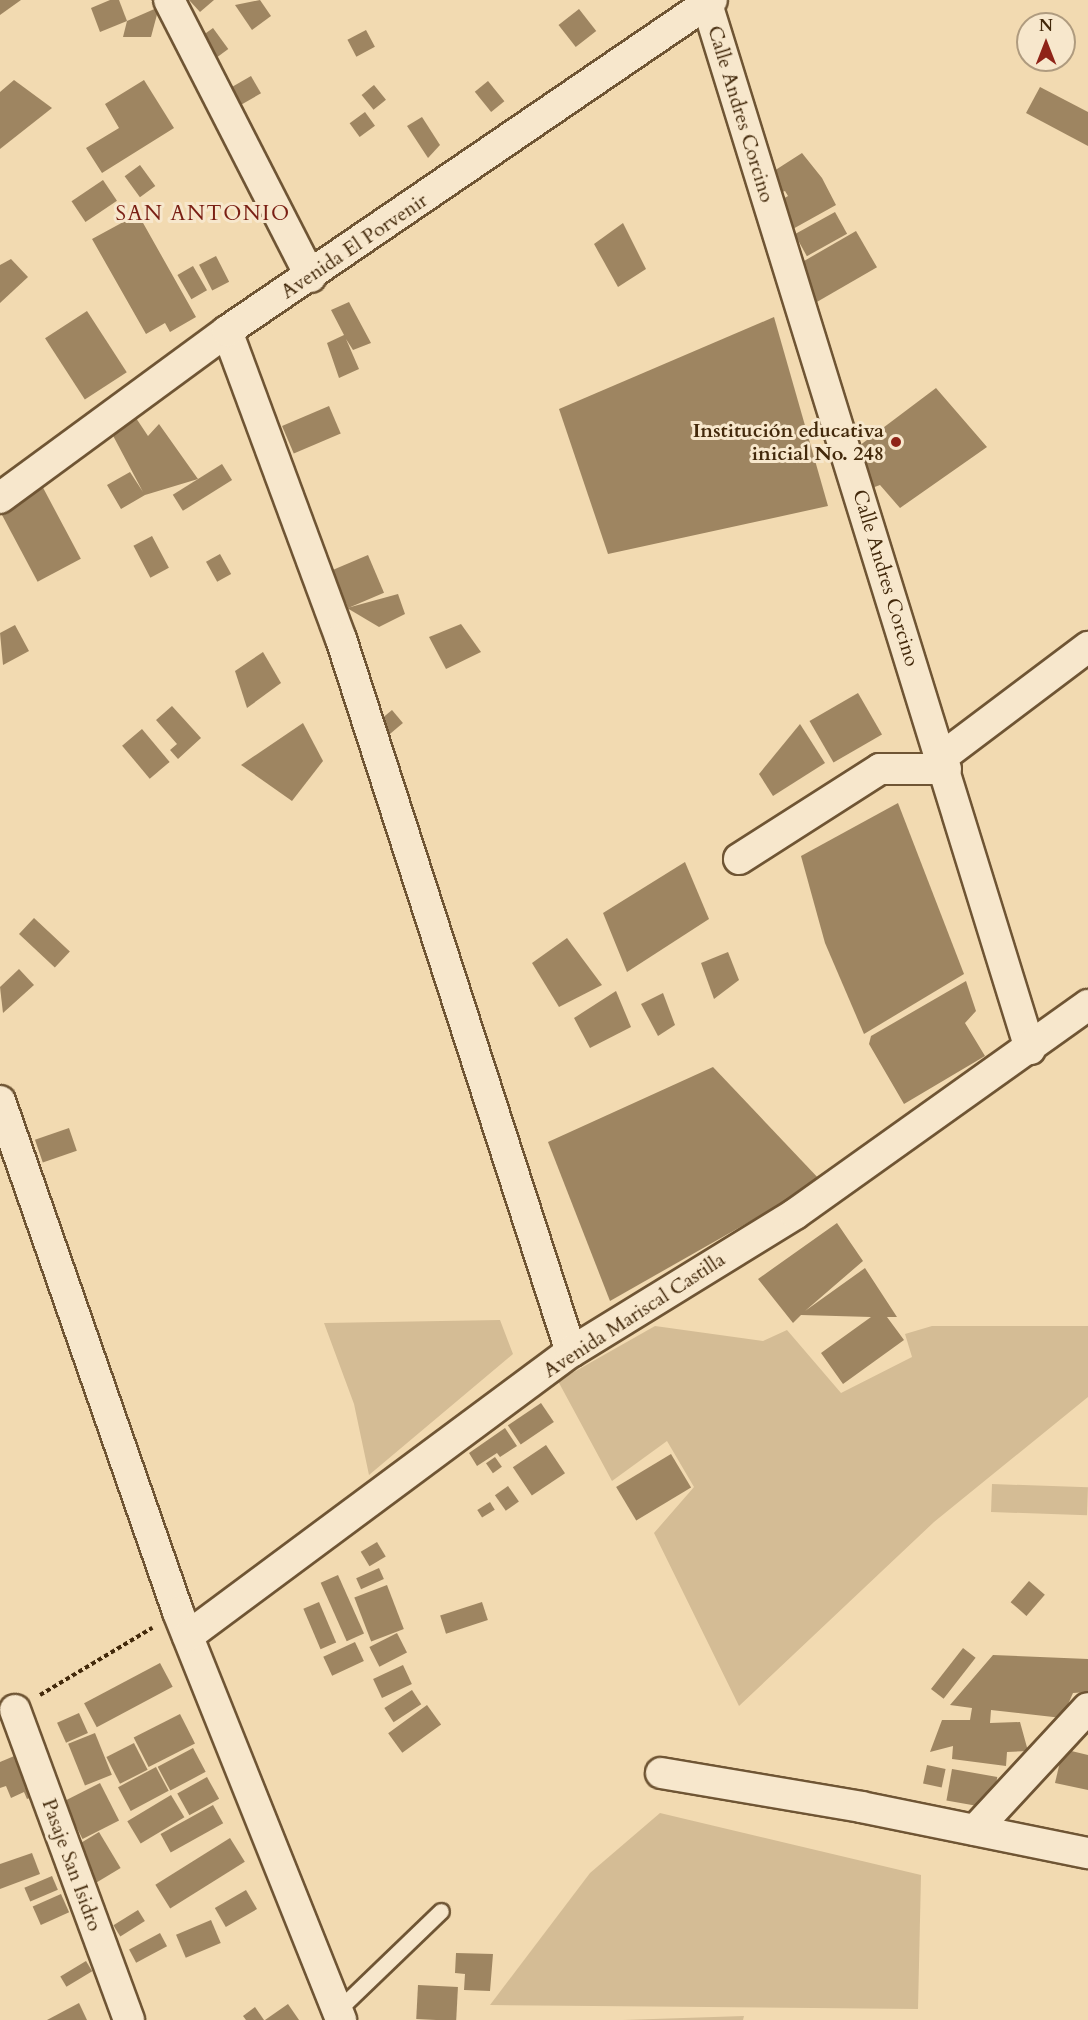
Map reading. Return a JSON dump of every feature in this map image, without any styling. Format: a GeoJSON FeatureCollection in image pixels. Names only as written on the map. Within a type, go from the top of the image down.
{"type":"FeatureCollection","features":[{"type":"Feature","properties":{"kind":"street"},"geometry":{"type":"LineString","coordinates":[[169,0],[311,277]]}},
{"type":"Feature","properties":{"kind":"street","name":"Avenida El Porvenir"},"geometry":{"type":"LineString","coordinates":[[0,498],[227,331],[311,277],[709,2]]}},
{"type":"Feature","properties":{"kind":"street","name":"Calle Andres Corcino"},"geometry":{"type":"LineString","coordinates":[[709,2],[1030,1049]]}},
{"type":"Feature","properties":{"kind":"street"},"geometry":{"type":"LineString","coordinates":[[227,331],[341,639],[571,1352]]}},
{"type":"Feature","properties":{"kind":"street"},"geometry":{"type":"LineString","coordinates":[[740,859],[880,769],[944,763],[1088,647]]}},
{"type":"Feature","properties":{"kind":"street","name":"Avenida Mariscal Castilla"},"geometry":{"type":"LineString","coordinates":[[183,1624],[571,1352],[795,1214],[1030,1049],[1088,1005]]}},
{"type":"Feature","properties":{"kind":"street"},"geometry":{"type":"LineString","coordinates":[[0,1101],[183,1624],[339,2015]]}},
{"type":"Feature","properties":{"kind":"street"},"geometry":{"type":"LineString","coordinates":[[975,1830],[1088,1708]]}},
{"type":"Feature","properties":{"kind":"street","name":"Pasaje San Isidro"},"geometry":{"type":"LineString","coordinates":[[15,1710],[129,2020]]}},
{"type":"Feature","properties":{"kind":"street"},"geometry":{"type":"LineString","coordinates":[[661,1773],[1088,1853]]}},
{"type":"Feature","properties":{"kind":"lane"},"geometry":{"type":"LineString","coordinates":[[339,2015],[441,1911]]}},
{"type":"Feature","properties":{"kind":"path"},"geometry":{"type":"LineString","coordinates":[[15,1710],[183,1624]]}},
{"type":"Feature","properties":{"kind":"shaded area"},"geometry":{"type":"Polygon","coordinates":[[[500,1320],[513,1354],[369,1475],[354,1404],[324,1323],[500,1320]]]}},
{"type":"Feature","properties":{"kind":"shaded area"},"geometry":{"type":"Polygon","coordinates":[[[655,1326],[763,1341],[787,1330],[841,1393],[912,1357],[905,1334],[932,1326],[1088,1326],[1088,1397],[934,1522],[739,1706],[654,1533],[694,1487],[667,1441],[612,1481],[558,1381],[655,1326]]]}},
{"type":"Feature","properties":{"kind":"shaded area"},"geometry":{"type":"Polygon","coordinates":[[[992,1484],[1088,1487],[1087,1515],[991,1512],[992,1484]]]}},
{"type":"Feature","properties":{"kind":"shaded area"},"geometry":{"type":"Polygon","coordinates":[[[660,1813],[921,1875],[918,2009],[490,2005],[590,1873],[660,1813]]]}},
{"type":"Feature","properties":{"kind":"shaded area"},"geometry":{"type":"Polygon","coordinates":[[[744,2016],[743,2020],[623,2020],[744,2016]]]}},
{"type":"Feature","properties":{"kind":"building"},"geometry":{"type":"Polygon","coordinates":[[[0,0],[21,0],[0,15],[0,0]]]}},
{"type":"Feature","properties":{"kind":"building"},"geometry":{"type":"Polygon","coordinates":[[[110,0],[119,0],[127,21],[100,32],[91,8],[110,0]]]}},
{"type":"Feature","properties":{"kind":"building"},"geometry":{"type":"Polygon","coordinates":[[[189,0],[214,0],[200,12],[189,0]]]}},
{"type":"Feature","properties":{"kind":"building"},"geometry":{"type":"Polygon","coordinates":[[[260,0],[271,16],[252,30],[235,5],[260,0]]]}},
{"type":"Feature","properties":{"kind":"building"},"geometry":{"type":"Polygon","coordinates":[[[159,7],[151,37],[123,37],[127,21],[159,7]]]}},
{"type":"Feature","properties":{"kind":"building"},"geometry":{"type":"Polygon","coordinates":[[[579,9],[596,31],[576,47],[559,25],[579,9]]]}},
{"type":"Feature","properties":{"kind":"building"},"geometry":{"type":"Polygon","coordinates":[[[213,28],[228,49],[211,61],[196,40],[213,28]]]}},
{"type":"Feature","properties":{"kind":"building"},"geometry":{"type":"Polygon","coordinates":[[[366,30],[375,47],[356,57],[347,40],[366,30]]]}},
{"type":"Feature","properties":{"kind":"building"},"geometry":{"type":"Polygon","coordinates":[[[251,76],[261,93],[232,110],[222,93],[251,76]]]}},
{"type":"Feature","properties":{"kind":"building"},"geometry":{"type":"Polygon","coordinates":[[[14,80],[52,108],[0,149],[0,92],[14,80]]]}},
{"type":"Feature","properties":{"kind":"building"},"geometry":{"type":"Polygon","coordinates":[[[144,80],[174,128],[102,173],[86,148],[119,128],[105,104],[144,80]]]}},
{"type":"Feature","properties":{"kind":"building"},"geometry":{"type":"Polygon","coordinates":[[[488,81],[504,101],[491,112],[475,92],[488,81]]]}},
{"type":"Feature","properties":{"kind":"building"},"geometry":{"type":"Polygon","coordinates":[[[374,85],[386,100],[374,110],[362,95],[374,85]]]}},
{"type":"Feature","properties":{"kind":"building"},"geometry":{"type":"Polygon","coordinates":[[[1040,87],[1088,112],[1088,146],[1026,113],[1040,87]]]}},
{"type":"Feature","properties":{"kind":"building"},"geometry":{"type":"Polygon","coordinates":[[[365,112],[375,126],[360,137],[350,123],[365,112]]]}},
{"type":"Feature","properties":{"kind":"building"},"geometry":{"type":"Polygon","coordinates":[[[422,117],[440,145],[428,158],[407,126],[422,117]]]}},
{"type":"Feature","properties":{"kind":"building"},"geometry":{"type":"Polygon","coordinates":[[[802,153],[822,178],[836,205],[791,230],[776,203],[788,196],[785,191],[774,195],[763,178],[802,153]]]}},
{"type":"Feature","properties":{"kind":"building"},"geometry":{"type":"Polygon","coordinates":[[[140,165],[155,186],[140,197],[125,176],[140,165]]]}},
{"type":"Feature","properties":{"kind":"building"},"geometry":{"type":"Polygon","coordinates":[[[103,180],[117,201],[85,222],[71,201],[103,180]]]}},
{"type":"Feature","properties":{"kind":"building"},"geometry":{"type":"Polygon","coordinates":[[[835,212],[847,234],[807,256],[795,234],[835,212]]]}},
{"type":"Feature","properties":{"kind":"building"},"geometry":{"type":"Polygon","coordinates":[[[138,214],[196,317],[170,332],[165,323],[146,334],[92,239],[138,214]]]}},
{"type":"Feature","properties":{"kind":"building"},"geometry":{"type":"Polygon","coordinates":[[[623,223],[646,269],[618,287],[594,244],[623,223]]]}},
{"type":"Feature","properties":{"kind":"building"},"geometry":{"type":"Polygon","coordinates":[[[856,231],[877,267],[815,303],[794,267],[856,231]]]}},
{"type":"Feature","properties":{"kind":"building"},"geometry":{"type":"Polygon","coordinates":[[[216,256],[229,282],[212,290],[199,265],[216,256]]]}},
{"type":"Feature","properties":{"kind":"building"},"geometry":{"type":"Polygon","coordinates":[[[11,259],[28,277],[0,303],[0,265],[11,259]]]}},
{"type":"Feature","properties":{"kind":"building"},"geometry":{"type":"Polygon","coordinates":[[[193,266],[207,290],[191,299],[177,275],[193,266]]]}},
{"type":"Feature","properties":{"kind":"building"},"geometry":{"type":"Polygon","coordinates":[[[349,302],[371,343],[353,350],[346,339],[359,369],[339,378],[327,343],[344,335],[331,310],[349,302]]]}},
{"type":"Feature","properties":{"kind":"building"},"geometry":{"type":"Polygon","coordinates":[[[87,311],[127,372],[85,399],[45,338],[87,311]]]}},
{"type":"Feature","properties":{"kind":"building"},"geometry":{"type":"Polygon","coordinates":[[[774,317],[828,506],[608,554],[559,409],[774,317]]]}},
{"type":"Feature","properties":{"kind":"building"},"geometry":{"type":"Polygon","coordinates":[[[936,388],[987,447],[900,508],[880,485],[861,492],[851,452],[936,388]]]}},
{"type":"Feature","properties":{"kind":"building"},"geometry":{"type":"Polygon","coordinates":[[[329,406],[341,434],[294,454],[282,426],[329,406]]]}},
{"type":"Feature","properties":{"kind":"building"},"geometry":{"type":"Polygon","coordinates":[[[134,415],[148,436],[159,424],[198,479],[145,495],[121,509],[107,485],[130,472],[143,492],[110,430],[134,415]]]}},
{"type":"Feature","properties":{"kind":"building"},"geometry":{"type":"Polygon","coordinates":[[[222,464],[232,480],[183,511],[173,495],[222,464]]]}},
{"type":"Feature","properties":{"kind":"building"},"geometry":{"type":"Polygon","coordinates":[[[40,482],[81,559],[38,582],[0,511],[0,503],[40,482]]]}},
{"type":"Feature","properties":{"kind":"building"},"geometry":{"type":"Polygon","coordinates":[[[152,536],[169,568],[150,578],[133,546],[152,536]]]}},
{"type":"Feature","properties":{"kind":"building"},"geometry":{"type":"Polygon","coordinates":[[[220,554],[231,574],[217,582],[206,562],[220,554]]]}},
{"type":"Feature","properties":{"kind":"building"},"geometry":{"type":"Polygon","coordinates":[[[368,555],[384,593],[348,608],[332,570],[368,555]]]}},
{"type":"Feature","properties":{"kind":"building"},"geometry":{"type":"Polygon","coordinates":[[[398,594],[405,614],[379,627],[347,608],[398,594]]]}},
{"type":"Feature","properties":{"kind":"building"},"geometry":{"type":"Polygon","coordinates":[[[461,624],[481,652],[446,669],[429,637],[461,624]]]}},
{"type":"Feature","properties":{"kind":"building"},"geometry":{"type":"Polygon","coordinates":[[[15,625],[29,651],[3,665],[0,633],[15,625]]]}},
{"type":"Feature","properties":{"kind":"building"},"geometry":{"type":"Polygon","coordinates":[[[263,652],[281,683],[247,708],[235,671],[263,652]]]}},
{"type":"Feature","properties":{"kind":"building"},"geometry":{"type":"Polygon","coordinates":[[[858,693],[882,735],[834,763],[810,721],[858,693]]]}},
{"type":"Feature","properties":{"kind":"building"},"geometry":{"type":"Polygon","coordinates":[[[172,706],[201,738],[178,759],[170,750],[177,744],[156,720],[172,706]]]}},
{"type":"Feature","properties":{"kind":"building"},"geometry":{"type":"Polygon","coordinates":[[[392,710],[403,723],[382,740],[371,727],[392,710]]]}},
{"type":"Feature","properties":{"kind":"building"},"geometry":{"type":"Polygon","coordinates":[[[303,723],[323,761],[292,801],[241,765],[303,723]]]}},
{"type":"Feature","properties":{"kind":"building"},"geometry":{"type":"Polygon","coordinates":[[[800,724],[825,763],[773,796],[759,774],[800,724]]]}},
{"type":"Feature","properties":{"kind":"building"},"geometry":{"type":"Polygon","coordinates":[[[142,729],[170,762],[150,779],[122,746],[142,729]]]}},
{"type":"Feature","properties":{"kind":"building"},"geometry":{"type":"Polygon","coordinates":[[[898,803],[964,974],[864,1034],[825,943],[801,856],[898,803]]]}},
{"type":"Feature","properties":{"kind":"building"},"geometry":{"type":"Polygon","coordinates":[[[685,862],[709,919],[627,972],[603,913],[685,862]]]}},
{"type":"Feature","properties":{"kind":"building"},"geometry":{"type":"Polygon","coordinates":[[[34,918],[70,951],[55,968],[19,934],[34,918]]]}},
{"type":"Feature","properties":{"kind":"building"},"geometry":{"type":"Polygon","coordinates":[[[567,938],[602,985],[559,1007],[532,963],[567,938]]]}},
{"type":"Feature","properties":{"kind":"building"},"geometry":{"type":"Polygon","coordinates":[[[728,952],[739,980],[714,999],[701,963],[728,952]]]}},
{"type":"Feature","properties":{"kind":"building"},"geometry":{"type":"Polygon","coordinates":[[[19,969],[34,985],[3,1013],[0,987],[19,969]]]}},
{"type":"Feature","properties":{"kind":"building"},"geometry":{"type":"Polygon","coordinates":[[[966,981],[976,1011],[965,1023],[985,1056],[904,1104],[869,1044],[871,1036],[966,981]]]}},
{"type":"Feature","properties":{"kind":"building"},"geometry":{"type":"Polygon","coordinates":[[[616,991],[631,1027],[590,1048],[574,1018],[616,991]]]}},
{"type":"Feature","properties":{"kind":"building"},"geometry":{"type":"Polygon","coordinates":[[[663,993],[675,1025],[658,1036],[641,1004],[663,993]]]}},
{"type":"Feature","properties":{"kind":"building"},"geometry":{"type":"Polygon","coordinates":[[[713,1067],[821,1181],[610,1301],[548,1142],[713,1067]]]}},
{"type":"Feature","properties":{"kind":"building"},"geometry":{"type":"Polygon","coordinates":[[[69,1128],[77,1151],[43,1162],[35,1140],[69,1128]]]}},
{"type":"Feature","properties":{"kind":"building"},"geometry":{"type":"Polygon","coordinates":[[[837,1223],[863,1261],[805,1311],[865,1268],[897,1317],[887,1317],[904,1340],[843,1384],[821,1353],[871,1317],[801,1315],[793,1323],[758,1279],[837,1223]]]}},
{"type":"Feature","properties":{"kind":"building"},"geometry":{"type":"Polygon","coordinates":[[[541,1403],[554,1422],[521,1444],[508,1425],[541,1403]]]}},
{"type":"Feature","properties":{"kind":"building"},"geometry":{"type":"Polygon","coordinates":[[[505,1428],[517,1446],[500,1457],[497,1453],[477,1466],[469,1453],[505,1428]]]}},
{"type":"Feature","properties":{"kind":"building"},"geometry":{"type":"Polygon","coordinates":[[[546,1445],[565,1473],[532,1496],[513,1467],[546,1445]]]}},
{"type":"Feature","properties":{"kind":"building"},"geometry":{"type":"Polygon","coordinates":[[[671,1454],[691,1487],[636,1520],[616,1487],[671,1454]]]}},
{"type":"Feature","properties":{"kind":"building"},"geometry":{"type":"Polygon","coordinates":[[[495,1457],[502,1467],[493,1473],[486,1463],[495,1457]]]}},
{"type":"Feature","properties":{"kind":"building"},"geometry":{"type":"Polygon","coordinates":[[[508,1486],[519,1502],[506,1511],[495,1495],[508,1486]]]}},
{"type":"Feature","properties":{"kind":"building"},"geometry":{"type":"Polygon","coordinates":[[[490,1502],[495,1510],[482,1518],[477,1510],[490,1502]]]}},
{"type":"Feature","properties":{"kind":"building"},"geometry":{"type":"Polygon","coordinates":[[[377,1542],[386,1557],[369,1566],[361,1552],[377,1542]]]}},
{"type":"Feature","properties":{"kind":"building"},"geometry":{"type":"Polygon","coordinates":[[[379,1568],[384,1579],[361,1589],[356,1578],[379,1568]]]}},
{"type":"Feature","properties":{"kind":"building"},"geometry":{"type":"Polygon","coordinates":[[[338,1575],[364,1633],[347,1641],[321,1583],[338,1575]]]}},
{"type":"Feature","properties":{"kind":"building"},"geometry":{"type":"Polygon","coordinates":[[[1029,1581],[1045,1595],[1026,1616],[1011,1602],[1029,1581]]]}},
{"type":"Feature","properties":{"kind":"building"},"geometry":{"type":"Polygon","coordinates":[[[387,1585],[404,1629],[371,1641],[354,1598],[387,1585]]]}},
{"type":"Feature","properties":{"kind":"building"},"geometry":{"type":"Polygon","coordinates":[[[319,1602],[336,1643],[321,1649],[303,1609],[319,1602]]]}},
{"type":"Feature","properties":{"kind":"building"},"geometry":{"type":"Polygon","coordinates":[[[482,1602],[488,1620],[446,1634],[440,1616],[482,1602]]]}},
{"type":"Feature","properties":{"kind":"building"},"geometry":{"type":"Polygon","coordinates":[[[397,1633],[407,1653],[379,1667],[369,1647],[397,1633]]]}},
{"type":"Feature","properties":{"kind":"building"},"geometry":{"type":"Polygon","coordinates":[[[355,1642],[364,1661],[332,1676],[323,1657],[355,1642]]]}},
{"type":"Feature","properties":{"kind":"building"},"geometry":{"type":"Polygon","coordinates":[[[963,1648],[976,1658],[944,1699],[931,1689],[963,1648]]]}},
{"type":"Feature","properties":{"kind":"building"},"geometry":{"type":"Polygon","coordinates":[[[993,1655],[1088,1659],[1088,1692],[1073,1693],[1062,1718],[991,1710],[990,1723],[1020,1722],[1028,1751],[1007,1752],[1006,1766],[952,1759],[953,1746],[930,1752],[942,1720],[970,1720],[972,1708],[950,1705],[993,1655]]]}},
{"type":"Feature","properties":{"kind":"building"},"geometry":{"type":"Polygon","coordinates":[[[160,1663],[173,1687],[97,1727],[84,1703],[160,1663]]]}},
{"type":"Feature","properties":{"kind":"building"},"geometry":{"type":"Polygon","coordinates":[[[403,1665],[412,1684],[382,1698],[373,1679],[403,1665]]]}},
{"type":"Feature","properties":{"kind":"building"},"geometry":{"type":"Polygon","coordinates":[[[412,1690],[421,1704],[394,1722],[384,1708],[412,1690]]]}},
{"type":"Feature","properties":{"kind":"building"},"geometry":{"type":"Polygon","coordinates":[[[427,1705],[441,1724],[402,1753],[388,1733],[427,1705]]]}},
{"type":"Feature","properties":{"kind":"building"},"geometry":{"type":"Polygon","coordinates":[[[79,1713],[88,1733],[66,1743],[57,1723],[79,1713]]]}},
{"type":"Feature","properties":{"kind":"building"},"geometry":{"type":"Polygon","coordinates":[[[180,1714],[195,1743],[149,1767],[134,1738],[180,1714]]]}},
{"type":"Feature","properties":{"kind":"building"},"geometry":{"type":"Polygon","coordinates":[[[95,1733],[112,1775],[85,1786],[68,1744],[95,1733]]]}},
{"type":"Feature","properties":{"kind":"building"},"geometry":{"type":"Polygon","coordinates":[[[134,1743],[148,1770],[120,1784],[106,1757],[134,1743]]]}},
{"type":"Feature","properties":{"kind":"building"},"geometry":{"type":"Polygon","coordinates":[[[193,1748],[206,1772],[170,1791],[158,1767],[193,1748]]]}},
{"type":"Feature","properties":{"kind":"building"},"geometry":{"type":"Polygon","coordinates":[[[1063,1749],[1088,1755],[1088,1790],[1055,1783],[1063,1749]]]}},
{"type":"Feature","properties":{"kind":"building"},"geometry":{"type":"Polygon","coordinates":[[[19,1754],[37,1795],[27,1799],[24,1792],[11,1798],[6,1786],[0,1788],[0,1762],[19,1754]]]}},
{"type":"Feature","properties":{"kind":"building"},"geometry":{"type":"Polygon","coordinates":[[[927,1765],[946,1769],[942,1788],[923,1784],[927,1765]]]}},
{"type":"Feature","properties":{"kind":"building"},"geometry":{"type":"Polygon","coordinates":[[[156,1767],[169,1791],[131,1811],[118,1787],[156,1767]]]}},
{"type":"Feature","properties":{"kind":"building"},"geometry":{"type":"Polygon","coordinates":[[[952,1769],[997,1777],[992,1809],[946,1801],[952,1769]]]}},
{"type":"Feature","properties":{"kind":"building"},"geometry":{"type":"Polygon","coordinates":[[[207,1777],[219,1799],[189,1815],[177,1793],[207,1777]]]}},
{"type":"Feature","properties":{"kind":"building"},"geometry":{"type":"Polygon","coordinates":[[[100,1783],[119,1820],[83,1839],[63,1802],[100,1783]]]}},
{"type":"Feature","properties":{"kind":"building"},"geometry":{"type":"Polygon","coordinates":[[[171,1795],[184,1817],[141,1844],[127,1821],[171,1795]]]}},
{"type":"Feature","properties":{"kind":"building"},"geometry":{"type":"Polygon","coordinates":[[[213,1805],[223,1823],[171,1852],[161,1834],[213,1805]]]}},
{"type":"Feature","properties":{"kind":"building"},"geometry":{"type":"Polygon","coordinates":[[[99,1832],[121,1868],[93,1884],[72,1848],[99,1832]]]}},
{"type":"Feature","properties":{"kind":"building"},"geometry":{"type":"Polygon","coordinates":[[[230,1838],[245,1862],[170,1908],[155,1885],[230,1838]]]}},
{"type":"Feature","properties":{"kind":"building"},"geometry":{"type":"Polygon","coordinates":[[[32,1853],[40,1874],[0,1889],[0,1864],[32,1853]]]}},
{"type":"Feature","properties":{"kind":"building"},"geometry":{"type":"Polygon","coordinates":[[[52,1876],[58,1890],[30,1902],[24,1888],[52,1876]]]}},
{"type":"Feature","properties":{"kind":"building"},"geometry":{"type":"Polygon","coordinates":[[[246,1890],[257,1909],[226,1927],[215,1908],[246,1890]]]}},
{"type":"Feature","properties":{"kind":"building"},"geometry":{"type":"Polygon","coordinates":[[[61,1894],[69,1912],[41,1925],[33,1907],[61,1894]]]}},
{"type":"Feature","properties":{"kind":"building"},"geometry":{"type":"Polygon","coordinates":[[[138,1910],[145,1921],[120,1936],[113,1925],[138,1910]]]}},
{"type":"Feature","properties":{"kind":"building"},"geometry":{"type":"Polygon","coordinates":[[[211,1920],[221,1943],[186,1958],[176,1935],[211,1920]]]}},
{"type":"Feature","properties":{"kind":"building"},"geometry":{"type":"Polygon","coordinates":[[[160,1933],[167,1946],[136,1963],[129,1949],[160,1933]]]}},
{"type":"Feature","properties":{"kind":"building"},"geometry":{"type":"Polygon","coordinates":[[[456,1953],[493,1954],[490,1991],[464,1990],[465,1974],[455,1973],[456,1953]]]}},
{"type":"Feature","properties":{"kind":"building"},"geometry":{"type":"Polygon","coordinates":[[[86,1961],[92,1971],[66,1987],[60,1976],[86,1961]]]}},
{"type":"Feature","properties":{"kind":"building"},"geometry":{"type":"Polygon","coordinates":[[[418,1985],[458,1987],[456,2020],[416,2019],[418,1985]]]}},
{"type":"Feature","properties":{"kind":"building"},"geometry":{"type":"Polygon","coordinates":[[[79,2003],[87,2020],[47,2020],[79,2003]]]}},
{"type":"Feature","properties":{"kind":"building"},"geometry":{"type":"Polygon","coordinates":[[[288,2004],[299,2020],[265,2020],[288,2004]]]}},
{"type":"Feature","properties":{"kind":"building"},"geometry":{"type":"Polygon","coordinates":[[[255,2007],[264,2020],[246,2020],[243,2016],[255,2007]]]}},
{"type":"Feature","properties":{"kind":"place","name":"Institución educativa inicial No. 248"},"geometry":{"type":"Point","coordinates":[896,442]}},
{"type":"Feature","properties":{"kind":"district","name":"SAN ANTONIO"},"geometry":{"type":"Point","coordinates":[203,214]}}]}
